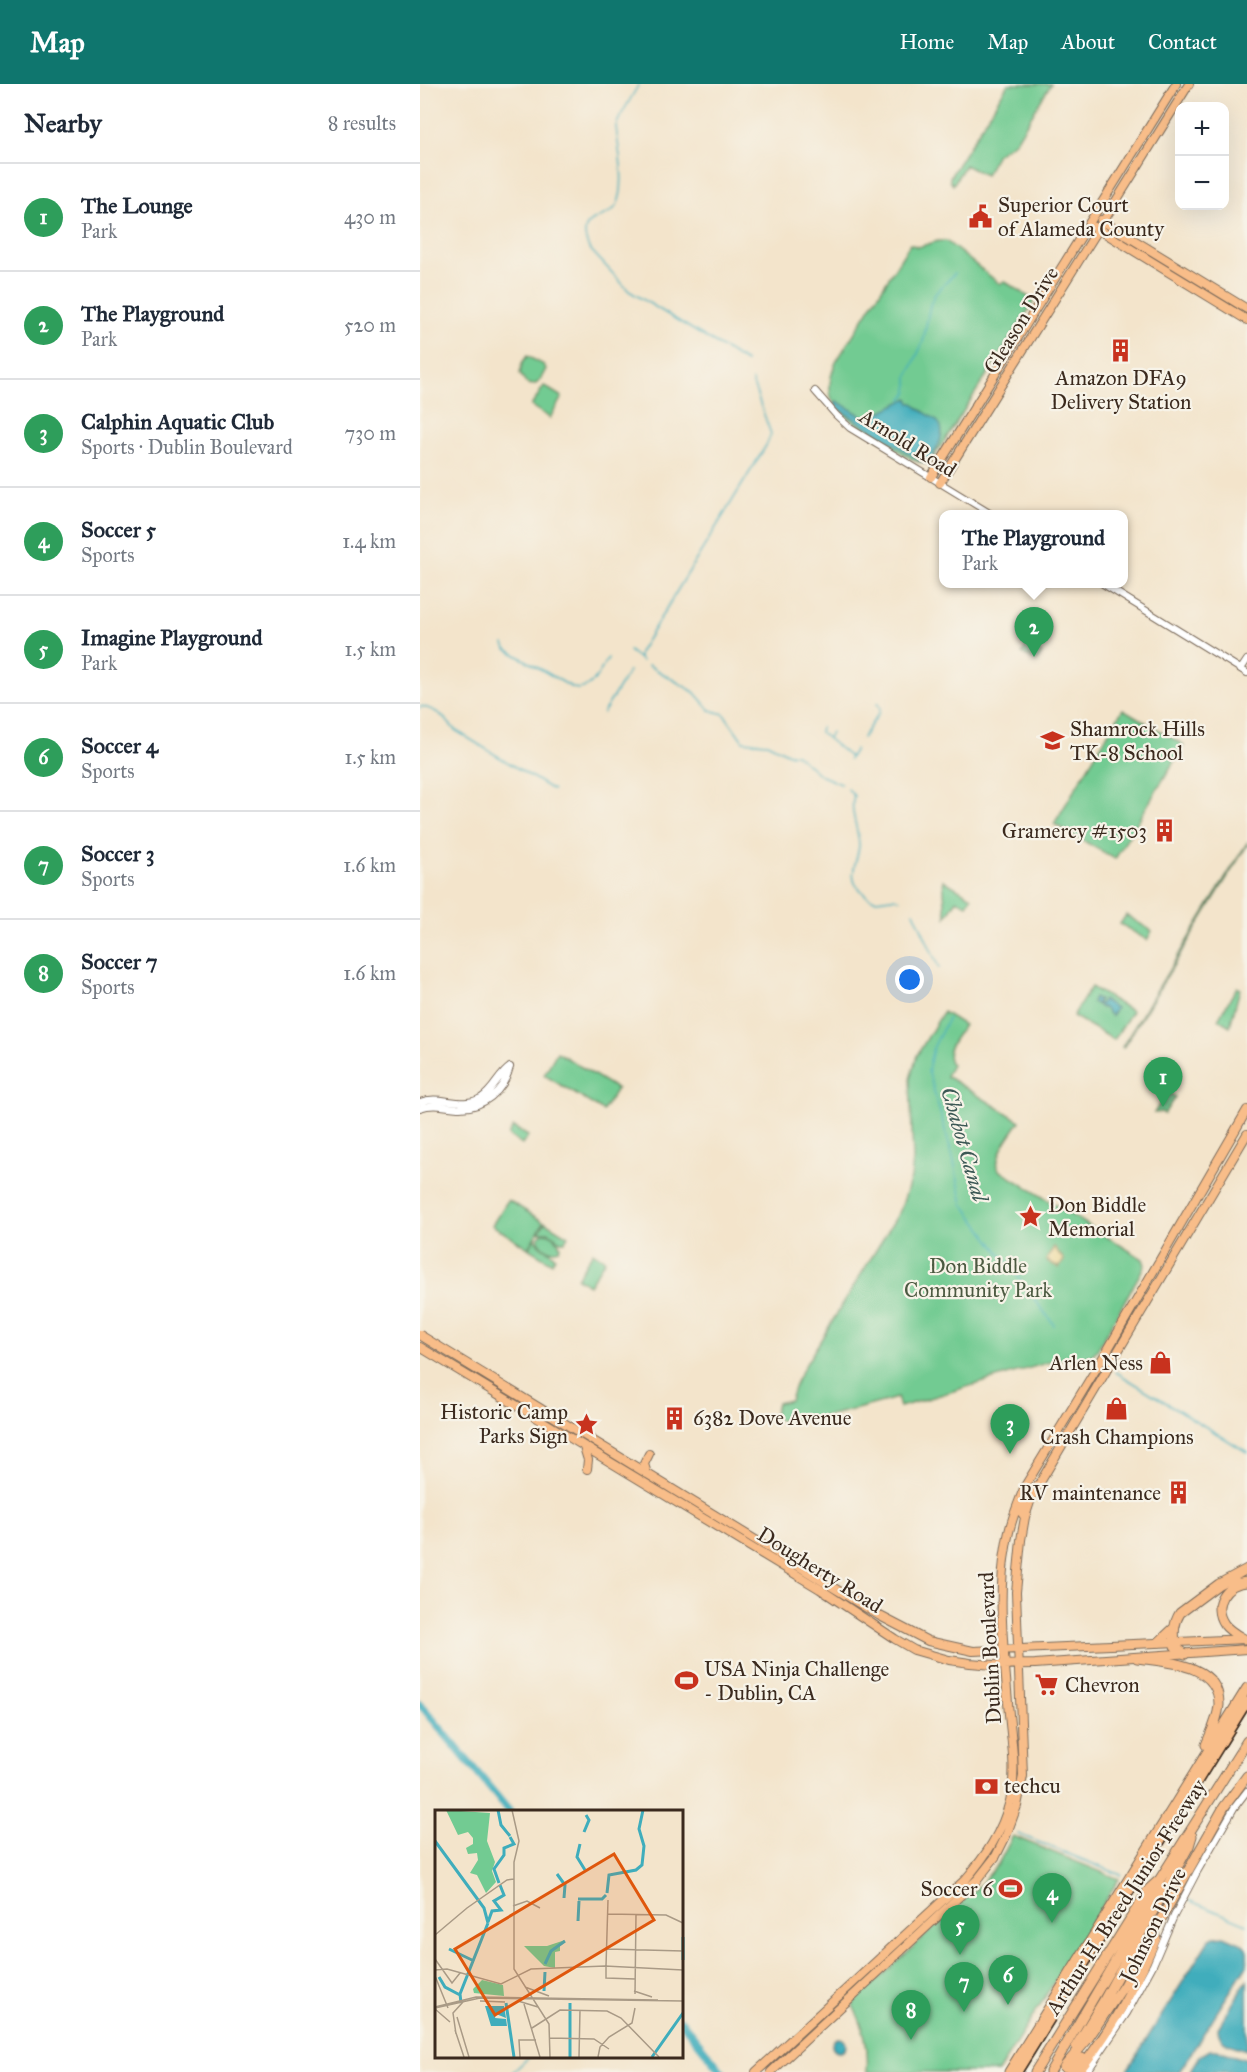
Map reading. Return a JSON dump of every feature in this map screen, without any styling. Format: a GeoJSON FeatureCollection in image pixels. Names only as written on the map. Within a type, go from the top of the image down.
{"type":"FeatureCollection","features":[{"type":"Feature","properties":{"kind":"highway"},"geometry":{"type":"LineString","coordinates":[[1185,1654],[1175,1646],[1174,1628],[1180,1613],[1219,1584],[1247,1569]]}},
{"type":"Feature","properties":{"kind":"highway"},"geometry":{"type":"LineString","coordinates":[[1243,1639],[1226,1627],[1219,1605],[1226,1590],[1233,1585],[1247,1582]]}},
{"type":"Feature","properties":{"kind":"highway"},"geometry":{"type":"LineString","coordinates":[[1159,1642],[1174,1628]]}},
{"type":"Feature","properties":{"kind":"highway"},"geometry":{"type":"LineString","coordinates":[[1137,1658],[1191,1666],[1204,1675],[1214,1688],[1219,1704],[1203,1759]]}},
{"type":"Feature","properties":{"kind":"highway"},"geometry":{"type":"LineString","coordinates":[[1219,1734],[1225,1717],[1247,1680]]}},
{"type":"Feature","properties":{"kind":"highway","name":"Arthur H. Breed Junior Freeway"},"geometry":{"type":"LineString","coordinates":[[1009,2072],[1247,1688]]}},
{"type":"Feature","properties":{"kind":"highway"},"geometry":{"type":"LineString","coordinates":[[1017,2072],[1247,1702]]}},
{"type":"Feature","properties":{"kind":"highway","name":"Arthur H. Breed Junior Freeway"},"geometry":{"type":"LineString","coordinates":[[1035,2072],[1149,1889],[1160,1879],[1247,1741]]}},
{"type":"Feature","properties":{"kind":"highway"},"geometry":{"type":"LineString","coordinates":[[1084,2039],[1124,1985],[1224,1807],[1247,1776]]}},
{"type":"Feature","properties":{"kind":"highway"},"geometry":{"type":"LineString","coordinates":[[1065,2070],[1179,1865],[1189,1846],[1196,1823]]}},
{"type":"Feature","properties":{"kind":"highway"},"geometry":{"type":"LineString","coordinates":[[1050,2072],[1155,1893],[1160,1879]]}},
{"type":"Feature","properties":{"kind":"highway"},"geometry":{"type":"LineString","coordinates":[[1078,2072],[1137,1979],[1171,1899]]}},
{"type":"Feature","properties":{"kind":"highway"},"geometry":{"type":"LineString","coordinates":[[1065,2070],[1101,2038]]}},
{"type":"Feature","properties":{"kind":"main road","name":"Gleason Drive"},"geometry":{"type":"LineString","coordinates":[[931,477],[1176,84]]}},
{"type":"Feature","properties":{"kind":"main road","name":"Gleason Drive"},"geometry":{"type":"LineString","coordinates":[[940,483],[1189,84]]}},
{"type":"Feature","properties":{"kind":"main road"},"geometry":{"type":"LineString","coordinates":[[1092,220],[1103,221],[1247,309]]}},
{"type":"Feature","properties":{"kind":"main road"},"geometry":{"type":"LineString","coordinates":[[1092,220],[1098,229],[1247,320]]}},
{"type":"Feature","properties":{"kind":"main road","name":"Dublin Boulevard"},"geometry":{"type":"LineString","coordinates":[[756,2072],[957,1887],[979,1864],[1000,1831],[1009,1803],[1014,1771],[1004,1650],[1002,1576],[1011,1524],[1025,1486],[1107,1351],[1247,1110]]}},
{"type":"Feature","properties":{"kind":"main road","name":"Dublin Boulevard"},"geometry":{"type":"LineString","coordinates":[[771,2072],[978,1879],[1002,1845],[1017,1806],[1023,1776],[1016,1592],[1017,1566],[1025,1517],[1038,1485],[1247,1134]]}},
{"type":"Feature","properties":{"kind":"main road","name":"Dougherty Road"},"geometry":{"type":"LineString","coordinates":[[420,1335],[891,1623],[935,1644],[973,1651],[1243,1639]]}},
{"type":"Feature","properties":{"kind":"main road","name":"Dougherty Road"},"geometry":{"type":"LineString","coordinates":[[420,1347],[754,1548],[914,1650],[970,1664],[1019,1664],[1247,1649]]}},
{"type":"Feature","properties":{"kind":"main road"},"geometry":{"type":"LineString","coordinates":[[584,1447],[588,1460],[587,1469]]}},
{"type":"Feature","properties":{"kind":"main road"},"geometry":{"type":"LineString","coordinates":[[647,1474],[644,1464],[649,1454]]}},
{"type":"Feature","properties":{"kind":"main road"},"geometry":{"type":"LineString","coordinates":[[1025,1486],[1028,1492],[1021,1512],[1025,1517]]}},
{"type":"Feature","properties":{"kind":"main road"},"geometry":{"type":"LineString","coordinates":[[754,1548],[778,1559],[784,1557]]}},
{"type":"Feature","properties":{"kind":"main road"},"geometry":{"type":"LineString","coordinates":[[826,1593],[835,1594],[844,1599],[851,1598]]}},
{"type":"Feature","properties":{"kind":"main road"},"geometry":{"type":"LineString","coordinates":[[939,1916],[938,1911],[958,1893],[957,1887]]}},
{"type":"Feature","properties":{"kind":"street","name":"Arnold Road"},"geometry":{"type":"LineString","coordinates":[[815,391],[850,428],[984,510]]}},
{"type":"Feature","properties":{"kind":"street"},"geometry":{"type":"LineString","coordinates":[[1109,588],[1244,671],[1247,660]]}},
{"type":"Feature","properties":{"kind":"street"},"geometry":{"type":"LineString","coordinates":[[420,1102],[436,1099],[467,1102],[478,1099],[490,1092],[504,1071],[510,1067],[509,1073],[497,1092],[481,1104],[468,1108],[435,1104],[420,1108]]}},
{"type":"Feature","properties":{"kind":"street","name":"Johnson Drive"},"geometry":{"type":"LineString","coordinates":[[1087,2072],[1127,2013],[1153,1965],[1174,1916],[1197,1872],[1234,1808],[1247,1791]]}},
{"type":"Feature","properties":{"kind":"green space"},"geometry":{"type":"Polygon","coordinates":[[[1008,84],[1051,84],[1016,141],[997,154],[985,175],[965,165],[953,185],[950,177],[1008,84]]]}},
{"type":"Feature","properties":{"kind":"green space"},"geometry":{"type":"Polygon","coordinates":[[[946,241],[1000,284],[1004,281],[1032,299],[1033,303],[934,457],[922,463],[907,457],[840,412],[834,404],[830,387],[836,362],[910,244],[918,247],[946,241]]]}},
{"type":"Feature","properties":{"kind":"green space"},"geometry":{"type":"Polygon","coordinates":[[[527,356],[544,365],[546,369],[539,382],[533,385],[526,383],[520,374],[522,363],[527,356]]]}},
{"type":"Feature","properties":{"kind":"green space"},"geometry":{"type":"Polygon","coordinates":[[[544,386],[562,397],[550,418],[531,406],[544,386]]]}},
{"type":"Feature","properties":{"kind":"green space"},"geometry":{"type":"Polygon","coordinates":[[[1027,645],[1042,653],[1036,662],[1022,653],[1027,645]]]}},
{"type":"Feature","properties":{"kind":"green space"},"geometry":{"type":"Polygon","coordinates":[[[1123,709],[1184,745],[1115,859],[1054,824],[1123,709]]]}},
{"type":"Feature","properties":{"kind":"green space"},"geometry":{"type":"Polygon","coordinates":[[[1247,843],[1247,845],[1123,1048],[1122,1047],[1247,843]]]}},
{"type":"Feature","properties":{"kind":"green space"},"geometry":{"type":"Polygon","coordinates":[[[943,880],[972,897],[967,905],[957,900],[946,917],[943,880]]]}},
{"type":"Feature","properties":{"kind":"green space"},"geometry":{"type":"Polygon","coordinates":[[[1126,915],[1152,931],[1147,940],[1120,924],[1126,915]]]}},
{"type":"Feature","properties":{"kind":"green space"},"geometry":{"type":"Polygon","coordinates":[[[1091,987],[1132,1011],[1114,1040],[1073,1016],[1091,987]]]}},
{"type":"Feature","properties":{"kind":"green space"},"geometry":{"type":"Polygon","coordinates":[[[1237,987],[1240,989],[1230,1026],[1218,1019],[1237,987]]]}},
{"type":"Feature","properties":{"kind":"green space","name":"Don Biddle Community Park"},"geometry":{"type":"Polygon","coordinates":[[[943,1012],[964,1025],[949,1050],[949,1060],[952,1065],[946,1076],[1020,1121],[1000,1152],[999,1170],[1143,1259],[1145,1265],[1092,1355],[1077,1360],[1070,1356],[900,1407],[897,1398],[820,1417],[773,1420],[777,1403],[790,1400],[796,1382],[806,1364],[900,1211],[911,1178],[913,1160],[910,1079],[917,1055],[943,1012]]]}},
{"type":"Feature","properties":{"kind":"green space"},"geometry":{"type":"Polygon","coordinates":[[[557,1052],[617,1089],[603,1111],[544,1075],[557,1052]]]}},
{"type":"Feature","properties":{"kind":"green space"},"geometry":{"type":"Polygon","coordinates":[[[1167,1091],[1175,1097],[1164,1114],[1154,1113],[1161,1102],[1159,1096],[1167,1091]]]}},
{"type":"Feature","properties":{"kind":"green space"},"geometry":{"type":"Polygon","coordinates":[[[513,1127],[528,1136],[522,1145],[508,1135],[513,1127]]]}},
{"type":"Feature","properties":{"kind":"green space"},"geometry":{"type":"Polygon","coordinates":[[[508,1200],[544,1222],[528,1248],[492,1225],[508,1200]]]}},
{"type":"Feature","properties":{"kind":"green space"},"geometry":{"type":"Polygon","coordinates":[[[545,1222],[568,1236],[565,1241],[560,1241],[549,1232],[539,1232],[545,1222]]]}},
{"type":"Feature","properties":{"kind":"green space"},"geometry":{"type":"Polygon","coordinates":[[[543,1233],[555,1238],[560,1246],[559,1249],[548,1250],[540,1244],[538,1237],[543,1233]]]}},
{"type":"Feature","properties":{"kind":"green space"},"geometry":{"type":"Polygon","coordinates":[[[535,1238],[539,1245],[555,1257],[552,1263],[529,1249],[535,1238]]]}},
{"type":"Feature","properties":{"kind":"green space"},"geometry":{"type":"Polygon","coordinates":[[[593,1252],[605,1260],[589,1285],[577,1278],[593,1252]]]}},
{"type":"Feature","properties":{"kind":"green space"},"geometry":{"type":"Polygon","coordinates":[[[1013,1836],[1119,1879],[998,2072],[867,2072],[865,2038],[861,2022],[853,2006],[854,2002],[982,1883],[998,1864],[1013,1836]]]}},
{"type":"Feature","properties":{"kind":"sand"},"geometry":{"type":"Polygon","coordinates":[[[1054,1247],[1064,1260],[1059,1268],[1046,1260],[1054,1247]]]}},
{"type":"Feature","properties":{"kind":"water"},"geometry":{"type":"Polygon","coordinates":[[[908,398],[910,403],[936,420],[942,430],[940,442],[928,463],[925,464],[834,406],[837,401],[867,419],[908,398]]]}},
{"type":"Feature","properties":{"kind":"water"},"geometry":{"type":"Polygon","coordinates":[[[1094,997],[1099,1000],[1097,1003],[1100,1004],[1103,1000],[1116,1008],[1111,1016],[1103,1007],[1092,1002],[1094,997]]]}},
{"type":"Feature","properties":{"kind":"water"},"geometry":{"type":"Polygon","coordinates":[[[1224,1936],[1245,1945],[1247,1965],[1179,2072],[1126,2072],[1209,1940],[1224,1936]]]}},
{"type":"Feature","properties":{"kind":"water"},"geometry":{"type":"Polygon","coordinates":[[[1247,1980],[1247,2050],[1224,2041],[1218,2028],[1247,1980]]]}},
{"type":"Feature","properties":{"kind":"water"},"geometry":{"type":"Polygon","coordinates":[[[836,2038],[842,2038],[846,2045],[842,2052],[836,2052],[832,2048],[832,2042],[836,2038]]]}},
{"type":"Feature","properties":{"kind":"water"},"geometry":{"type":"Polygon","coordinates":[[[1210,2050],[1217,2050],[1247,2060],[1247,2072],[1190,2072],[1200,2056],[1210,2050]]]}},
{"type":"Feature","properties":{"kind":"waterway"},"geometry":{"type":"LineString","coordinates":[[639,84],[616,126],[622,177],[620,197],[613,210],[589,224],[585,237],[589,248],[629,291],[746,362]]}},
{"type":"Feature","properties":{"kind":"waterway"},"geometry":{"type":"LineString","coordinates":[[903,400],[902,398],[908,393],[908,376],[923,342],[930,305],[935,294],[955,273]]}},
{"type":"Feature","properties":{"kind":"waterway"},"geometry":{"type":"LineString","coordinates":[[639,659],[639,653],[767,444],[771,434],[752,381]]}},
{"type":"Feature","properties":{"kind":"waterway"},"geometry":{"type":"LineString","coordinates":[[504,644],[506,649],[573,688],[579,689],[594,680],[608,658]]}},
{"type":"Feature","properties":{"kind":"waterway"},"geometry":{"type":"LineString","coordinates":[[629,651],[642,661]]}},
{"type":"Feature","properties":{"kind":"waterway","name":"Chabot Canal"},"geometry":{"type":"LineString","coordinates":[[648,665],[694,692],[710,710],[724,714],[743,741],[767,743],[789,754],[796,754],[820,775],[841,784]]}},
{"type":"Feature","properties":{"kind":"waterway"},"geometry":{"type":"LineString","coordinates":[[603,713],[629,671]]}},
{"type":"Feature","properties":{"kind":"waterway"},"geometry":{"type":"LineString","coordinates":[[862,738],[879,713],[880,708],[877,703]]}},
{"type":"Feature","properties":{"kind":"waterway"},"geometry":{"type":"LineString","coordinates":[[420,708],[421,706],[428,708],[437,713],[455,730],[553,790]]}},
{"type":"Feature","properties":{"kind":"waterway"},"geometry":{"type":"LineString","coordinates":[[821,727],[820,732],[850,757]]}},
{"type":"Feature","properties":{"kind":"waterway"},"geometry":{"type":"LineString","coordinates":[[828,738],[831,732]]}},
{"type":"Feature","properties":{"kind":"waterway"},"geometry":{"type":"LineString","coordinates":[[849,759],[855,749]]}},
{"type":"Feature","properties":{"kind":"waterway","name":"Chabot Canal"},"geometry":{"type":"LineString","coordinates":[[848,789],[854,796],[853,808],[859,839],[853,875],[855,883],[872,899],[900,899]]}},
{"type":"Feature","properties":{"kind":"waterway","name":"Chabot Canal"},"geometry":{"type":"LineString","coordinates":[[914,912],[939,968]]}},
{"type":"Feature","properties":{"kind":"waterway","name":"Chabot Canal"},"geometry":{"type":"LineString","coordinates":[[948,1019],[933,1048],[928,1070],[953,1158],[963,1204],[1054,1325]]}},
{"type":"Feature","properties":{"kind":"waterway","name":"Chabot Canal"},"geometry":{"type":"LineString","coordinates":[[1116,1372],[1247,1452]]}},
{"type":"Feature","properties":{"kind":"waterway"},"geometry":{"type":"LineString","coordinates":[[420,1704],[508,1810]]}},
{"type":"Feature","properties":{"kind":"waterway"},"geometry":{"type":"LineString","coordinates":[[1018,1834],[1121,1875]]}},
{"type":"Feature","properties":{"kind":"waterway"},"geometry":{"type":"LineString","coordinates":[[1188,1900],[1247,1924]]}},
{"type":"Feature","properties":{"kind":"waterway"},"geometry":{"type":"LineString","coordinates":[[682,2022],[722,2072]]}},
{"type":"Feature","properties":{"kind":"waterway"},"geometry":{"type":"LineString","coordinates":[[513,2072],[529,2057]]}},
{"type":"Feature","properties":{"kind":"railway"},"geometry":{"type":"LineString","coordinates":[[1023,2072],[1247,1711]]}},
{"type":"Feature","properties":{"kind":"place","name":"Superior Court of Alameda County"},"geometry":{"type":"Point","coordinates":[980,217]}},
{"type":"Feature","properties":{"kind":"place","name":"Amazon DFA9 Delivery Station"},"geometry":{"type":"Point","coordinates":[1121,350]}},
{"type":"Feature","properties":{"kind":"place","name":"The Playground"},"geometry":{"type":"Point","coordinates":[1034,657]}},
{"type":"Feature","properties":{"kind":"place","name":"Shamrock Hills TK-8 School"},"geometry":{"type":"Point","coordinates":[1052,741]}},
{"type":"Feature","properties":{"kind":"place","name":"Gramercy #1503"},"geometry":{"type":"Point","coordinates":[1165,831]}},
{"type":"Feature","properties":{"kind":"place","name":"The Lounge"},"geometry":{"type":"Point","coordinates":[1163,1107]}},
{"type":"Feature","properties":{"kind":"place","name":"Don Biddle Memorial"},"geometry":{"type":"Point","coordinates":[1030,1217]}},
{"type":"Feature","properties":{"kind":"place","name":"Arlen Ness"},"geometry":{"type":"Point","coordinates":[1161,1363]}},
{"type":"Feature","properties":{"kind":"place","name":"Crash Champions"},"geometry":{"type":"Point","coordinates":[1117,1409]}},
{"type":"Feature","properties":{"kind":"place","name":"6382 Dove Avenue"},"geometry":{"type":"Point","coordinates":[675,1418]}},
{"type":"Feature","properties":{"kind":"place","name":"Historic Camp Parks Sign"},"geometry":{"type":"Point","coordinates":[586,1424]}},
{"type":"Feature","properties":{"kind":"place","name":"Calphin Aquatic Club"},"geometry":{"type":"Point","coordinates":[1010,1454]}},
{"type":"Feature","properties":{"kind":"place","name":"RV maintenance"},"geometry":{"type":"Point","coordinates":[1179,1493]}},
{"type":"Feature","properties":{"kind":"place","name":"USA Ninja Challenge - Dublin, CA"},"geometry":{"type":"Point","coordinates":[686,1681]}},
{"type":"Feature","properties":{"kind":"place","name":"Chevron"},"geometry":{"type":"Point","coordinates":[1047,1685]}},
{"type":"Feature","properties":{"kind":"place","name":"techcu"},"geometry":{"type":"Point","coordinates":[986,1786]}},
{"type":"Feature","properties":{"kind":"place","name":"Soccer 6"},"geometry":{"type":"Point","coordinates":[1011,1889]}},
{"type":"Feature","properties":{"kind":"place","name":"Soccer 5"},"geometry":{"type":"Point","coordinates":[1052,1923]}},
{"type":"Feature","properties":{"kind":"place","name":"Imagine Playground"},"geometry":{"type":"Point","coordinates":[960,1955]}},
{"type":"Feature","properties":{"kind":"place","name":"Soccer 4"},"geometry":{"type":"Point","coordinates":[1008,2005]}},
{"type":"Feature","properties":{"kind":"place","name":"Soccer 3"},"geometry":{"type":"Point","coordinates":[964,2012]}},
{"type":"Feature","properties":{"kind":"place","name":"Soccer 7"},"geometry":{"type":"Point","coordinates":[911,2040]}}]}
